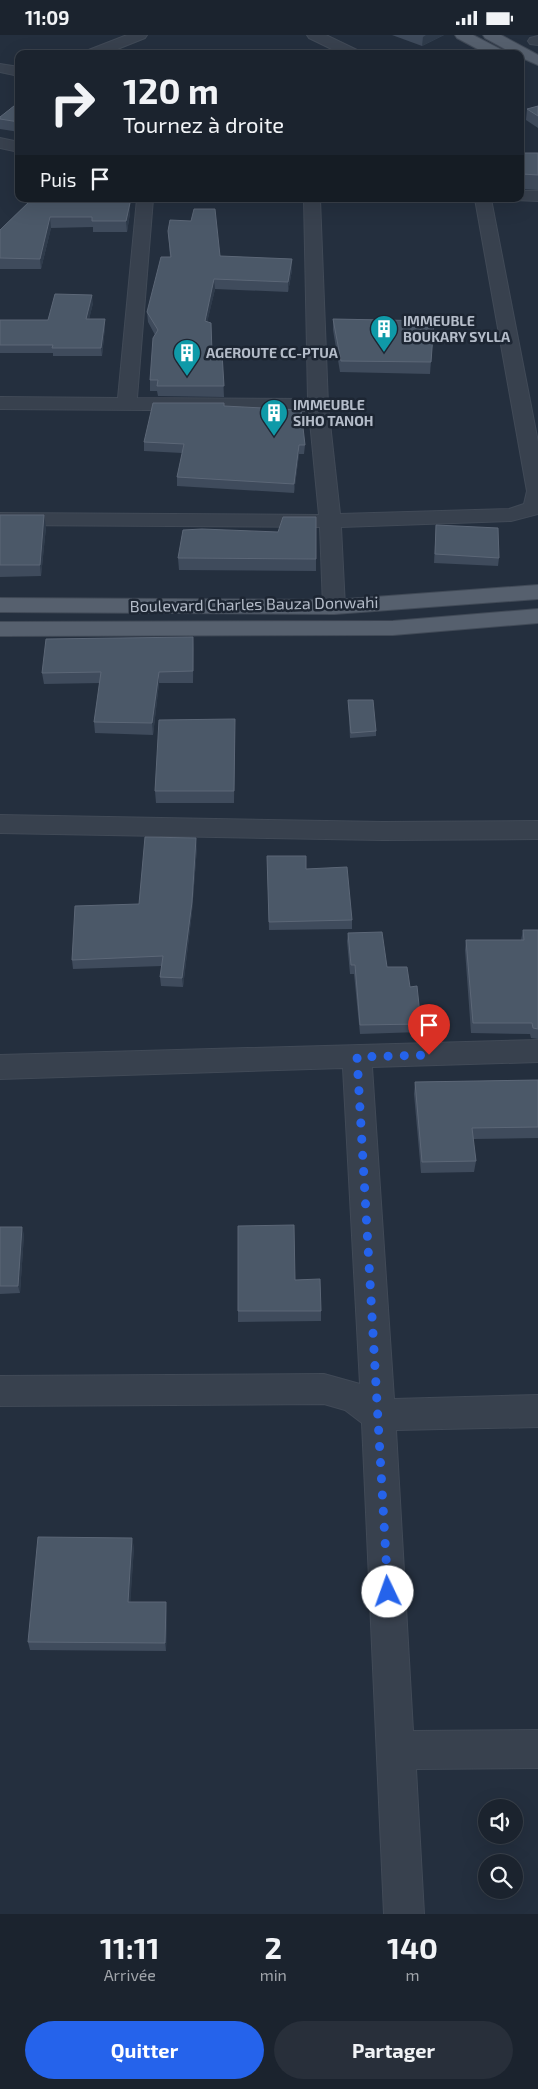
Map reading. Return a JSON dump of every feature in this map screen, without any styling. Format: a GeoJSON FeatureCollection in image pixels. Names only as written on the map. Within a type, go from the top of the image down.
{"type":"FeatureCollection","features":[{"type":"Feature","properties":{"kind":"main road"},"geometry":{"type":"LineString","coordinates":[[462,35],[491,50]]}},
{"type":"Feature","properties":{"kind":"main road"},"geometry":{"type":"LineString","coordinates":[[490,35],[518,50]]}},
{"type":"Feature","properties":{"kind":"main road"},"geometry":{"type":"LineString","coordinates":[[524,53],[538,61]]}},
{"type":"Feature","properties":{"kind":"main road"},"geometry":{"type":"LineString","coordinates":[[524,68],[538,76]]}},
{"type":"Feature","properties":{"kind":"main road","name":"Boulevard Charles Bauza Donwahi"},"geometry":{"type":"LineString","coordinates":[[0,605],[334,607],[538,592]]}},
{"type":"Feature","properties":{"kind":"main road","name":"Boulevard Charles Bauza Donwahi"},"geometry":{"type":"LineString","coordinates":[[0,629],[393,628],[538,616]]}},
{"type":"Feature","properties":{"kind":"street"},"geometry":{"type":"LineString","coordinates":[[101,50],[140,35]]}},
{"type":"Feature","properties":{"kind":"street"},"geometry":{"type":"LineString","coordinates":[[314,35],[345,50]]}},
{"type":"Feature","properties":{"kind":"street"},"geometry":{"type":"LineString","coordinates":[[0,68],[15,71]]}},
{"type":"Feature","properties":{"kind":"street"},"geometry":{"type":"LineString","coordinates":[[0,143],[15,146]]}},
{"type":"Feature","properties":{"kind":"street"},"geometry":{"type":"LineString","coordinates":[[524,196],[538,196]]}},
{"type":"Feature","properties":{"kind":"street"},"geometry":{"type":"LineString","coordinates":[[127,403],[145,202]]}},
{"type":"Feature","properties":{"kind":"street"},"geometry":{"type":"LineString","coordinates":[[312,202],[318,405],[330,521],[334,607]]}},
{"type":"Feature","properties":{"kind":"street"},"geometry":{"type":"LineString","coordinates":[[0,519],[330,521],[511,515],[534,508],[537,491],[485,202]]}},
{"type":"Feature","properties":{"kind":"street"},"geometry":{"type":"LineString","coordinates":[[0,403],[318,405]]}},
{"type":"Feature","properties":{"kind":"street"},"geometry":{"type":"LineString","coordinates":[[0,824],[383,831],[538,830]]}},
{"type":"Feature","properties":{"kind":"street"},"geometry":{"type":"LineString","coordinates":[[0,1067],[538,1051]]}},
{"type":"Feature","properties":{"kind":"street"},"geometry":{"type":"LineString","coordinates":[[357,1057],[404,1914]]}},
{"type":"Feature","properties":{"kind":"street"},"geometry":{"type":"LineString","coordinates":[[0,1391],[324,1389],[354,1397],[378,1415],[538,1411]]}},
{"type":"Feature","properties":{"kind":"street"},"geometry":{"type":"LineString","coordinates":[[396,1750],[538,1749]]}},
{"type":"Feature","properties":{"kind":"building"},"geometry":{"type":"Polygon","coordinates":[[[15,105],[15,121],[0,119],[15,105]]]}},
{"type":"Feature","properties":{"kind":"building"},"geometry":{"type":"Polygon","coordinates":[[[538,106],[538,116],[527,109],[538,106]]]}},
{"type":"Feature","properties":{"kind":"building"},"geometry":{"type":"Polygon","coordinates":[[[524,153],[538,153],[538,175],[524,174],[524,153]]]}},
{"type":"Feature","properties":{"kind":"building"},"geometry":{"type":"Polygon","coordinates":[[[29,202],[130,203],[126,221],[92,221],[92,217],[50,217],[40,259],[0,258],[0,230],[29,202]]]}},
{"type":"Feature","properties":{"kind":"building"},"geometry":{"type":"Polygon","coordinates":[[[194,209],[215,209],[220,256],[292,259],[288,282],[214,279],[205,321],[211,323],[212,353],[222,353],[224,386],[157,386],[158,380],[150,380],[153,338],[158,330],[147,312],[161,257],[171,257],[168,231],[170,220],[191,221],[194,209]]]}},
{"type":"Feature","properties":{"kind":"building"},"geometry":{"type":"Polygon","coordinates":[[[55,294],[92,295],[86,319],[105,319],[101,348],[52,348],[53,345],[0,345],[0,320],[48,320],[55,294]]]}},
{"type":"Feature","properties":{"kind":"building","name":"IMMEUBLE BOUKARY SYLLA"},"geometry":{"type":"Polygon","coordinates":[[[333,319],[434,321],[431,362],[341,361],[333,319]]]}},
{"type":"Feature","properties":{"kind":"building"},"geometry":{"type":"Polygon","coordinates":[[[153,403],[224,403],[224,406],[301,410],[305,445],[299,445],[294,484],[177,477],[184,444],[144,442],[153,403]]]}},
{"type":"Feature","properties":{"kind":"building"},"geometry":{"type":"Polygon","coordinates":[[[0,515],[44,515],[40,565],[0,565],[0,515]]]}},
{"type":"Feature","properties":{"kind":"building"},"geometry":{"type":"Polygon","coordinates":[[[283,517],[316,517],[316,559],[178,558],[183,530],[278,532],[283,517]]]}},
{"type":"Feature","properties":{"kind":"building"},"geometry":{"type":"Polygon","coordinates":[[[436,525],[498,528],[499,558],[435,554],[436,525]]]}},
{"type":"Feature","properties":{"kind":"building"},"geometry":{"type":"Polygon","coordinates":[[[193,637],[193,671],[159,672],[152,723],[94,722],[101,672],[42,673],[46,639],[193,637]]]}},
{"type":"Feature","properties":{"kind":"building"},"geometry":{"type":"Polygon","coordinates":[[[348,700],[373,700],[376,731],[351,733],[348,700]]]}},
{"type":"Feature","properties":{"kind":"building"},"geometry":{"type":"Polygon","coordinates":[[[235,719],[234,791],[155,791],[159,720],[235,719]]]}},
{"type":"Feature","properties":{"kind":"building"},"geometry":{"type":"Polygon","coordinates":[[[145,837],[196,838],[192,902],[182,978],[160,977],[163,956],[72,960],[75,906],[139,904],[145,837]]]}},
{"type":"Feature","properties":{"kind":"building"},"geometry":{"type":"Polygon","coordinates":[[[267,856],[306,856],[306,869],[347,867],[352,920],[269,922],[267,856]]]}},
{"type":"Feature","properties":{"kind":"building"},"geometry":{"type":"Polygon","coordinates":[[[523,930],[538,930],[538,1029],[533,1028],[532,1023],[473,1023],[466,940],[524,940],[523,930]]]}},
{"type":"Feature","properties":{"kind":"building"},"geometry":{"type":"Polygon","coordinates":[[[382,932],[387,967],[407,967],[410,987],[417,986],[421,1024],[360,1025],[355,965],[351,965],[348,933],[382,932]]]}},
{"type":"Feature","properties":{"kind":"building"},"geometry":{"type":"Polygon","coordinates":[[[538,1080],[538,1127],[472,1128],[476,1161],[422,1162],[415,1082],[538,1080]]]}},
{"type":"Feature","properties":{"kind":"building"},"geometry":{"type":"Polygon","coordinates":[[[294,1225],[295,1280],[320,1279],[321,1311],[238,1311],[238,1226],[294,1225]]]}},
{"type":"Feature","properties":{"kind":"building"},"geometry":{"type":"Polygon","coordinates":[[[0,1227],[22,1227],[18,1286],[0,1286],[0,1227]]]}},
{"type":"Feature","properties":{"kind":"building"},"geometry":{"type":"Polygon","coordinates":[[[38,1537],[132,1538],[128,1602],[166,1602],[165,1643],[28,1642],[38,1537]]]}},
{"type":"Feature","properties":{"kind":"place","name":"IMMEUBLE BOUKARY SYLLA"},"geometry":{"type":"Point","coordinates":[384,353]}},
{"type":"Feature","properties":{"kind":"place","name":"AGEROUTE CC-PTUA"},"geometry":{"type":"Point","coordinates":[187,377]}},
{"type":"Feature","properties":{"kind":"place","name":"IMMEUBLE SIHO TANOH"},"geometry":{"type":"Point","coordinates":[274,437]}},
{"type":"Feature","properties":{"kind":"route"},"geometry":{"type":"LineString","coordinates":[[388,1592],[357,1057],[429,1055]]}}]}
